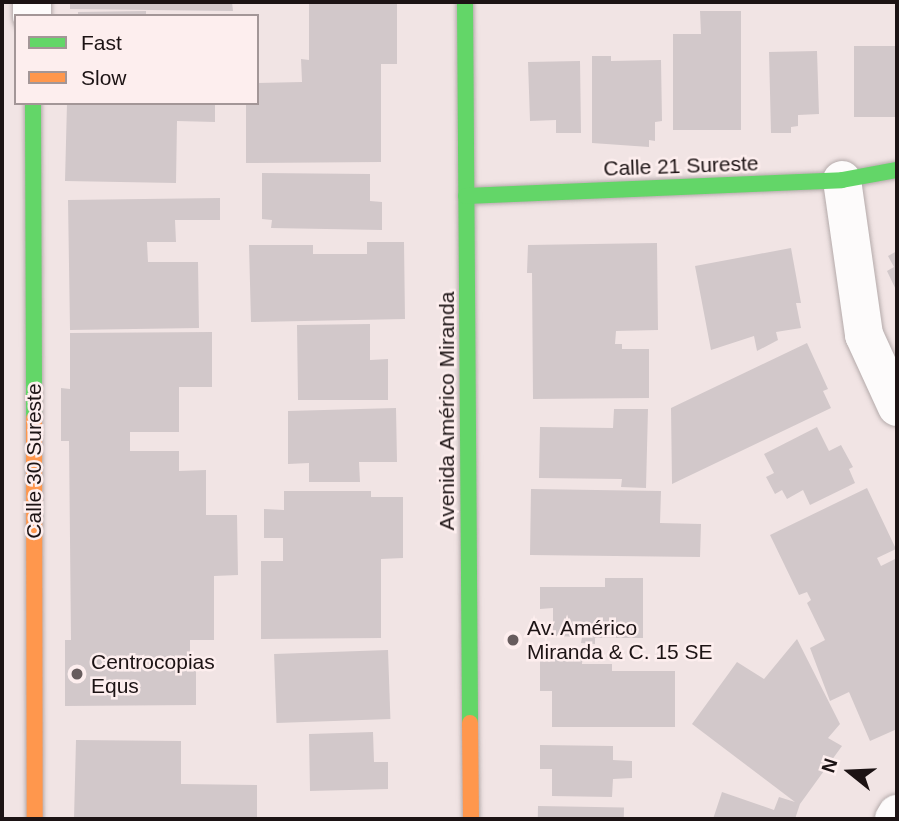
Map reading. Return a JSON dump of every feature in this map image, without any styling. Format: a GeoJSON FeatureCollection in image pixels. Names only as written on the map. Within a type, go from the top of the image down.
{"type":"FeatureCollection","features":[{"type":"Feature","properties":{"kind":"street","name":"Avenida Américo Miranda"},"geometry":{"type":"LineString","coordinates":[[465,2],[471,819]]}},
{"type":"Feature","properties":{"kind":"street","name":"Calle 30 Sureste"},"geometry":{"type":"LineString","coordinates":[[33,105],[35,819]]}},
{"type":"Feature","properties":{"kind":"street","name":"Calle 21 Sureste"},"geometry":{"type":"LineString","coordinates":[[466,196],[842,180],[897,170]]}},
{"type":"Feature","properties":{"kind":"street"},"geometry":{"type":"LineString","coordinates":[[842,180],[864,335],[897,407]]}},
{"type":"Feature","properties":{"kind":"street"},"geometry":{"type":"LineString","coordinates":[[894,819],[897,814]]}},
{"type":"Feature","properties":{"kind":"building"},"geometry":{"type":"Polygon","coordinates":[[[70,2],[232,2],[233,11],[70,9],[70,2]]]}},
{"type":"Feature","properties":{"kind":"building"},"geometry":{"type":"Polygon","coordinates":[[[309,2],[397,2],[397,64],[381,64],[381,162],[246,163],[246,105],[259,105],[259,83],[302,82],[301,59],[309,60],[309,2]]]}},
{"type":"Feature","properties":{"kind":"building"},"geometry":{"type":"Polygon","coordinates":[[[146,11],[146,14],[78,14],[146,11]]]}},
{"type":"Feature","properties":{"kind":"building"},"geometry":{"type":"Polygon","coordinates":[[[700,11],[741,11],[741,130],[673,130],[673,34],[701,34],[700,11]]]}},
{"type":"Feature","properties":{"kind":"building"},"geometry":{"type":"Polygon","coordinates":[[[854,46],[897,46],[897,117],[854,117],[854,46]]]}},
{"type":"Feature","properties":{"kind":"building"},"geometry":{"type":"Polygon","coordinates":[[[817,51],[819,114],[798,115],[798,126],[791,127],[791,133],[771,133],[769,52],[817,51]]]}},
{"type":"Feature","properties":{"kind":"building"},"geometry":{"type":"Polygon","coordinates":[[[592,56],[611,56],[611,61],[661,60],[662,121],[655,122],[655,141],[649,140],[649,147],[592,143],[592,56]]]}},
{"type":"Feature","properties":{"kind":"building"},"geometry":{"type":"Polygon","coordinates":[[[580,61],[581,133],[556,133],[556,120],[530,121],[528,62],[580,61]]]}},
{"type":"Feature","properties":{"kind":"building"},"geometry":{"type":"Polygon","coordinates":[[[67,105],[215,105],[215,122],[177,121],[176,183],[65,181],[67,105]]]}},
{"type":"Feature","properties":{"kind":"building"},"geometry":{"type":"Polygon","coordinates":[[[262,173],[370,174],[370,201],[382,202],[382,230],[271,228],[272,220],[262,219],[262,173]]]}},
{"type":"Feature","properties":{"kind":"building"},"geometry":{"type":"Polygon","coordinates":[[[220,198],[220,220],[175,220],[176,242],[147,242],[148,262],[198,262],[199,328],[70,330],[68,200],[220,198]]]}},
{"type":"Feature","properties":{"kind":"building"},"geometry":{"type":"Polygon","coordinates":[[[367,242],[404,242],[405,319],[251,322],[249,245],[313,245],[313,254],[367,254],[367,242]]]}},
{"type":"Feature","properties":{"kind":"building"},"geometry":{"type":"Polygon","coordinates":[[[657,243],[658,330],[616,331],[615,344],[622,344],[622,349],[649,349],[649,398],[533,399],[532,273],[527,273],[528,245],[657,243]]]}},
{"type":"Feature","properties":{"kind":"building"},"geometry":{"type":"Polygon","coordinates":[[[791,248],[801,303],[796,303],[801,328],[776,332],[778,340],[757,351],[754,336],[711,350],[695,266],[791,248]]]}},
{"type":"Feature","properties":{"kind":"building"},"geometry":{"type":"Polygon","coordinates":[[[897,251],[897,292],[887,271],[894,267],[888,256],[897,251]]]}},
{"type":"Feature","properties":{"kind":"building"},"geometry":{"type":"Polygon","coordinates":[[[370,324],[370,360],[388,359],[388,400],[298,400],[297,325],[370,324]]]}},
{"type":"Feature","properties":{"kind":"building"},"geometry":{"type":"Polygon","coordinates":[[[212,332],[212,387],[179,387],[179,432],[130,432],[130,451],[179,451],[179,471],[206,470],[206,515],[237,515],[238,575],[214,576],[214,640],[190,640],[190,661],[196,662],[196,705],[65,706],[65,640],[71,640],[69,441],[61,441],[61,388],[70,389],[70,333],[212,332]]]}},
{"type":"Feature","properties":{"kind":"building"},"geometry":{"type":"Polygon","coordinates":[[[807,343],[828,389],[823,391],[831,408],[672,484],[671,408],[807,343]]]}},
{"type":"Feature","properties":{"kind":"building"},"geometry":{"type":"Polygon","coordinates":[[[396,408],[397,462],[359,462],[360,482],[309,482],[309,463],[288,464],[288,411],[396,408]]]}},
{"type":"Feature","properties":{"kind":"building"},"geometry":{"type":"Polygon","coordinates":[[[614,409],[648,409],[646,488],[621,487],[622,479],[539,478],[540,427],[613,428],[614,409]]]}},
{"type":"Feature","properties":{"kind":"building"},"geometry":{"type":"Polygon","coordinates":[[[817,427],[829,451],[841,445],[853,467],[849,469],[855,483],[810,505],[803,490],[787,499],[782,490],[775,494],[766,477],[774,473],[764,454],[817,427]]]}},
{"type":"Feature","properties":{"kind":"building"},"geometry":{"type":"Polygon","coordinates":[[[867,488],[896,549],[877,558],[881,566],[897,558],[897,729],[870,741],[849,692],[830,701],[810,648],[825,640],[807,603],[811,600],[807,592],[799,595],[770,535],[867,488]]]}},
{"type":"Feature","properties":{"kind":"building"},"geometry":{"type":"Polygon","coordinates":[[[531,489],[661,491],[660,523],[701,524],[700,557],[530,555],[531,489]]]}},
{"type":"Feature","properties":{"kind":"building"},"geometry":{"type":"Polygon","coordinates":[[[284,491],[371,491],[371,497],[403,497],[403,558],[381,559],[381,638],[261,639],[261,561],[283,561],[283,538],[264,538],[264,509],[284,510],[284,491]]]}},
{"type":"Feature","properties":{"kind":"building"},"geometry":{"type":"Polygon","coordinates":[[[605,578],[643,578],[643,638],[595,638],[595,644],[581,643],[582,637],[553,636],[553,608],[540,609],[540,587],[605,587],[605,578]]]}},
{"type":"Feature","properties":{"kind":"building"},"geometry":{"type":"Polygon","coordinates":[[[797,639],[840,724],[828,738],[842,746],[800,804],[795,819],[713,819],[722,792],[774,810],[779,797],[795,802],[692,724],[737,662],[764,679],[797,639]]]}},
{"type":"Feature","properties":{"kind":"building"},"geometry":{"type":"Polygon","coordinates":[[[583,648],[582,664],[612,664],[612,671],[675,671],[675,727],[552,727],[552,691],[540,691],[540,649],[583,648]]]}},
{"type":"Feature","properties":{"kind":"building"},"geometry":{"type":"Polygon","coordinates":[[[388,650],[390,719],[276,723],[274,654],[388,650]]]}},
{"type":"Feature","properties":{"kind":"building"},"geometry":{"type":"Polygon","coordinates":[[[373,732],[374,762],[388,762],[388,789],[310,791],[309,734],[373,732]]]}},
{"type":"Feature","properties":{"kind":"building"},"geometry":{"type":"Polygon","coordinates":[[[76,740],[181,741],[181,784],[257,785],[257,819],[74,819],[76,740]]]}},
{"type":"Feature","properties":{"kind":"building"},"geometry":{"type":"Polygon","coordinates":[[[540,745],[613,746],[613,760],[632,761],[632,778],[613,779],[612,797],[552,796],[552,769],[540,769],[540,745]]]}},
{"type":"Feature","properties":{"kind":"building"},"geometry":{"type":"Polygon","coordinates":[[[538,806],[624,808],[624,819],[538,819],[538,806]]]}},
{"type":"Feature","properties":{"kind":"traffic: fast"},"geometry":{"type":"LineString","coordinates":[[465,2],[470,723]]}},
{"type":"Feature","properties":{"kind":"traffic: fast"},"geometry":{"type":"LineString","coordinates":[[33,105],[34,419]]}},
{"type":"Feature","properties":{"kind":"traffic: fast"},"geometry":{"type":"LineString","coordinates":[[466,196],[842,180],[897,170]]}},
{"type":"Feature","properties":{"kind":"traffic: slow"},"geometry":{"type":"LineString","coordinates":[[34,419],[35,819]]}},
{"type":"Feature","properties":{"kind":"traffic: slow"},"geometry":{"type":"LineString","coordinates":[[470,723],[471,819]]}},
{"type":"Feature","properties":{"kind":"place","name":"Av. Américo Miranda & C. 15 SE"},"geometry":{"type":"Point","coordinates":[513,640]}},
{"type":"Feature","properties":{"kind":"place","name":"Centrocopias Equs"},"geometry":{"type":"Point","coordinates":[77,674]}}]}
